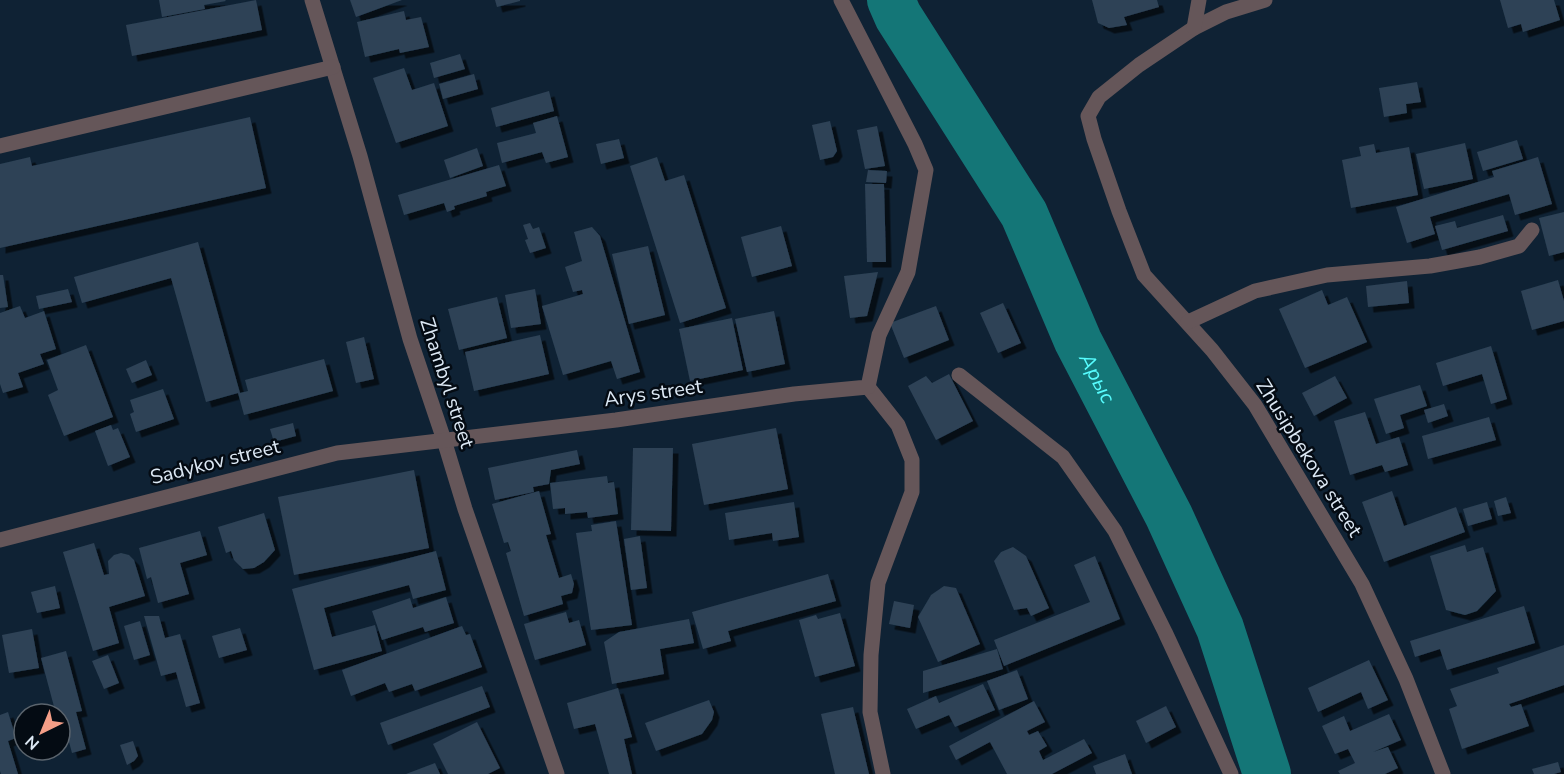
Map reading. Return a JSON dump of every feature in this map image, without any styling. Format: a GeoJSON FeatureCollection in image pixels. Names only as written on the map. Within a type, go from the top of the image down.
{"type":"FeatureCollection","features":[{"type":"Feature","properties":{"kind":"street","name":"Zhambyl street"},"geometry":{"type":"LineString","coordinates":[[312,0],[360,156],[410,339],[465,509],[557,774]]}},
{"type":"Feature","properties":{"kind":"street"},"geometry":{"type":"LineString","coordinates":[[841,0],[926,170],[908,272],[879,335],[868,387],[898,425],[912,460],[912,492],[878,583],[871,655],[870,712],[883,774]]}},
{"type":"Feature","properties":{"kind":"street"},"geometry":{"type":"LineString","coordinates":[[1194,28],[1199,0]]}},
{"type":"Feature","properties":{"kind":"street"},"geometry":{"type":"LineString","coordinates":[[1194,28],[1228,5],[1265,0]]}},
{"type":"Feature","properties":{"kind":"street","name":"Zhusipbekova street"},"geometry":{"type":"LineString","coordinates":[[1194,28],[1139,65],[1099,97],[1089,116],[1101,160],[1144,274],[1188,322],[1255,405],[1362,584],[1406,679],[1443,774]]}},
{"type":"Feature","properties":{"kind":"street"},"geometry":{"type":"LineString","coordinates":[[0,146],[333,67]]}},
{"type":"Feature","properties":{"kind":"street"},"geometry":{"type":"LineString","coordinates":[[1188,322],[1255,291],[1327,275],[1430,266],[1480,257],[1518,246],[1532,230]]}},
{"type":"Feature","properties":{"kind":"street"},"geometry":{"type":"LineString","coordinates":[[959,375],[1063,457],[1115,531],[1231,774]]}},
{"type":"Feature","properties":{"kind":"street","name":"Arys street"},"geometry":{"type":"LineString","coordinates":[[444,440],[616,420],[794,394],[868,387]]}},
{"type":"Feature","properties":{"kind":"street","name":"Sadykov street"},"geometry":{"type":"LineString","coordinates":[[0,540],[337,453],[444,440]]}},
{"type":"Feature","properties":{"kind":"building"},"geometry":{"type":"Polygon","coordinates":[[[159,0],[226,1],[204,5],[205,9],[162,17],[159,0]]]}},
{"type":"Feature","properties":{"kind":"building"},"geometry":{"type":"Polygon","coordinates":[[[256,0],[262,30],[132,56],[126,25],[256,0]]]}},
{"type":"Feature","properties":{"kind":"building"},"geometry":{"type":"Polygon","coordinates":[[[350,0],[402,0],[356,17],[350,0]]]}},
{"type":"Feature","properties":{"kind":"building"},"geometry":{"type":"Polygon","coordinates":[[[495,0],[520,0],[520,1],[497,7],[495,0]]]}},
{"type":"Feature","properties":{"kind":"building"},"geometry":{"type":"Polygon","coordinates":[[[1092,0],[1157,0],[1159,7],[1124,17],[1127,25],[1109,28],[1098,23],[1092,0]]]}},
{"type":"Feature","properties":{"kind":"building"},"geometry":{"type":"Polygon","coordinates":[[[1500,0],[1554,0],[1560,20],[1523,32],[1521,24],[1508,28],[1500,0]]]}},
{"type":"Feature","properties":{"kind":"building"},"geometry":{"type":"Polygon","coordinates":[[[404,11],[406,20],[421,17],[429,47],[400,53],[399,49],[365,57],[357,22],[404,11]]]}},
{"type":"Feature","properties":{"kind":"building"},"geometry":{"type":"Polygon","coordinates":[[[460,54],[465,69],[434,78],[430,63],[460,54]]]}},
{"type":"Feature","properties":{"kind":"building"},"geometry":{"type":"Polygon","coordinates":[[[404,68],[412,90],[434,83],[448,126],[396,143],[373,78],[404,68]]]}},
{"type":"Feature","properties":{"kind":"building"},"geometry":{"type":"Polygon","coordinates":[[[474,74],[478,89],[443,99],[439,84],[474,74]]]}},
{"type":"Feature","properties":{"kind":"building"},"geometry":{"type":"Polygon","coordinates":[[[1417,82],[1421,102],[1406,104],[1407,113],[1384,117],[1379,88],[1417,82]]]}},
{"type":"Feature","properties":{"kind":"building"},"geometry":{"type":"Polygon","coordinates":[[[549,91],[554,111],[496,127],[491,108],[549,91]]]}},
{"type":"Feature","properties":{"kind":"building"},"geometry":{"type":"Polygon","coordinates":[[[557,116],[568,157],[546,163],[542,152],[502,163],[497,143],[536,133],[533,123],[557,116]]]}},
{"type":"Feature","properties":{"kind":"building"},"geometry":{"type":"Polygon","coordinates":[[[250,117],[266,188],[0,248],[0,164],[30,157],[32,166],[250,117]]]}},
{"type":"Feature","properties":{"kind":"building"},"geometry":{"type":"Polygon","coordinates":[[[830,121],[837,151],[833,157],[820,160],[812,125],[830,121]]]}},
{"type":"Feature","properties":{"kind":"building"},"geometry":{"type":"Polygon","coordinates":[[[877,126],[885,166],[865,169],[857,130],[877,126]]]}},
{"type":"Feature","properties":{"kind":"building"},"geometry":{"type":"Polygon","coordinates":[[[619,139],[624,158],[601,164],[596,144],[619,139]]]}},
{"type":"Feature","properties":{"kind":"building"},"geometry":{"type":"Polygon","coordinates":[[[1517,140],[1523,159],[1483,171],[1477,152],[1517,140]]]}},
{"type":"Feature","properties":{"kind":"building"},"geometry":{"type":"Polygon","coordinates":[[[1465,143],[1473,179],[1424,189],[1416,154],[1465,143]]]}},
{"type":"Feature","properties":{"kind":"building"},"geometry":{"type":"Polygon","coordinates":[[[1374,144],[1376,153],[1409,147],[1418,195],[1351,208],[1342,160],[1361,156],[1359,147],[1374,144]]]}},
{"type":"Feature","properties":{"kind":"building"},"geometry":{"type":"Polygon","coordinates":[[[477,148],[483,166],[450,178],[444,160],[477,148]]]}},
{"type":"Feature","properties":{"kind":"building"},"geometry":{"type":"Polygon","coordinates":[[[657,157],[665,181],[684,175],[726,308],[680,323],[630,166],[657,157]]]}},
{"type":"Feature","properties":{"kind":"building"},"geometry":{"type":"Polygon","coordinates":[[[1538,157],[1552,204],[1515,215],[1509,194],[1430,217],[1435,234],[1407,243],[1396,207],[1494,177],[1492,171],[1538,157]]]}},
{"type":"Feature","properties":{"kind":"building"},"geometry":{"type":"Polygon","coordinates":[[[499,165],[506,186],[486,192],[487,196],[454,206],[455,209],[447,212],[444,203],[404,215],[398,195],[499,165]]]}},
{"type":"Feature","properties":{"kind":"building"},"geometry":{"type":"Polygon","coordinates":[[[868,170],[887,171],[886,183],[866,182],[868,170]]]}},
{"type":"Feature","properties":{"kind":"building"},"geometry":{"type":"Polygon","coordinates":[[[865,184],[884,184],[886,262],[867,262],[865,184]]]}},
{"type":"Feature","properties":{"kind":"building"},"geometry":{"type":"Polygon","coordinates":[[[1564,212],[1564,252],[1549,256],[1539,218],[1564,212]]]}},
{"type":"Feature","properties":{"kind":"building"},"geometry":{"type":"Polygon","coordinates":[[[1503,215],[1508,231],[1442,250],[1435,226],[1455,221],[1457,228],[1503,215]]]}},
{"type":"Feature","properties":{"kind":"building"},"geometry":{"type":"Polygon","coordinates":[[[530,223],[533,229],[539,227],[546,248],[530,253],[523,225],[530,223]]]}},
{"type":"Feature","properties":{"kind":"building"},"geometry":{"type":"Polygon","coordinates":[[[781,226],[792,266],[752,277],[741,237],[781,226]]]}},
{"type":"Feature","properties":{"kind":"building"},"geometry":{"type":"Polygon","coordinates":[[[592,227],[600,236],[640,372],[617,379],[611,361],[563,375],[542,306],[583,294],[582,290],[573,292],[565,267],[582,261],[574,232],[592,227]]]}},
{"type":"Feature","properties":{"kind":"building"},"geometry":{"type":"Polygon","coordinates":[[[198,242],[240,393],[248,391],[245,380],[324,359],[333,391],[244,415],[238,393],[206,402],[171,278],[82,303],[74,277],[198,242]]]}},
{"type":"Feature","properties":{"kind":"building"},"geometry":{"type":"Polygon","coordinates":[[[648,246],[665,315],[629,324],[612,254],[648,246]]]}},
{"type":"Feature","properties":{"kind":"building"},"geometry":{"type":"Polygon","coordinates":[[[878,272],[867,316],[850,318],[844,276],[878,272]]]}},
{"type":"Feature","properties":{"kind":"building"},"geometry":{"type":"Polygon","coordinates":[[[0,275],[3,275],[8,307],[0,308],[0,275]]]}},
{"type":"Feature","properties":{"kind":"building"},"geometry":{"type":"Polygon","coordinates":[[[1558,280],[1564,301],[1564,321],[1532,330],[1521,291],[1558,280]]]}},
{"type":"Feature","properties":{"kind":"building"},"geometry":{"type":"Polygon","coordinates":[[[1407,281],[1409,303],[1368,307],[1366,286],[1407,281]]]}},
{"type":"Feature","properties":{"kind":"building"},"geometry":{"type":"Polygon","coordinates":[[[68,289],[72,302],[39,309],[36,296],[68,289]]]}},
{"type":"Feature","properties":{"kind":"building"},"geometry":{"type":"Polygon","coordinates":[[[535,289],[541,324],[511,328],[505,295],[535,289]]]}},
{"type":"Feature","properties":{"kind":"building"},"geometry":{"type":"Polygon","coordinates":[[[1322,290],[1328,305],[1347,297],[1367,342],[1305,368],[1279,309],[1322,290]]]}},
{"type":"Feature","properties":{"kind":"building"},"geometry":{"type":"Polygon","coordinates":[[[497,297],[507,338],[459,350],[448,309],[497,297]]]}},
{"type":"Feature","properties":{"kind":"building"},"geometry":{"type":"Polygon","coordinates":[[[1003,303],[1021,343],[998,353],[980,313],[1003,303]]]}},
{"type":"Feature","properties":{"kind":"building"},"geometry":{"type":"Polygon","coordinates":[[[20,306],[25,318],[44,311],[56,349],[40,354],[44,364],[18,373],[23,387],[3,393],[0,384],[0,313],[20,306]]]}},
{"type":"Feature","properties":{"kind":"building"},"geometry":{"type":"Polygon","coordinates":[[[936,306],[949,340],[904,358],[890,323],[936,306]]]}},
{"type":"Feature","properties":{"kind":"building"},"geometry":{"type":"Polygon","coordinates":[[[774,311],[785,364],[747,372],[735,319],[774,311]]]}},
{"type":"Feature","properties":{"kind":"building"},"geometry":{"type":"Polygon","coordinates":[[[732,318],[743,370],[690,381],[679,329],[732,318]]]}},
{"type":"Feature","properties":{"kind":"building"},"geometry":{"type":"Polygon","coordinates":[[[540,335],[549,374],[474,391],[465,352],[540,335]]]}},
{"type":"Feature","properties":{"kind":"building"},"geometry":{"type":"Polygon","coordinates":[[[364,337],[374,379],[356,383],[346,342],[364,337]]]}},
{"type":"Feature","properties":{"kind":"building"},"geometry":{"type":"Polygon","coordinates":[[[86,345],[113,417],[64,436],[48,395],[58,390],[47,360],[86,345]]]}},
{"type":"Feature","properties":{"kind":"building"},"geometry":{"type":"Polygon","coordinates":[[[1491,346],[1507,399],[1491,404],[1482,374],[1443,386],[1436,363],[1491,346]]]}},
{"type":"Feature","properties":{"kind":"building"},"geometry":{"type":"Polygon","coordinates":[[[146,360],[152,375],[132,383],[126,369],[146,360]]]}},
{"type":"Feature","properties":{"kind":"building"},"geometry":{"type":"Polygon","coordinates":[[[949,374],[973,421],[936,440],[908,386],[926,376],[932,383],[949,374]]]}},
{"type":"Feature","properties":{"kind":"building"},"geometry":{"type":"Polygon","coordinates":[[[1335,376],[1347,398],[1314,416],[1302,393],[1335,376]]]}},
{"type":"Feature","properties":{"kind":"building"},"geometry":{"type":"Polygon","coordinates":[[[1420,385],[1427,406],[1400,415],[1404,428],[1386,434],[1374,399],[1420,385]]]}},
{"type":"Feature","properties":{"kind":"building"},"geometry":{"type":"Polygon","coordinates":[[[163,389],[174,419],[136,432],[130,414],[134,412],[130,400],[163,389]]]}},
{"type":"Feature","properties":{"kind":"building"},"geometry":{"type":"Polygon","coordinates":[[[1444,404],[1448,416],[1428,423],[1424,410],[1444,404]]]}},
{"type":"Feature","properties":{"kind":"building"},"geometry":{"type":"Polygon","coordinates":[[[1365,412],[1376,444],[1399,437],[1408,465],[1385,472],[1382,465],[1350,475],[1334,421],[1365,412]]]}},
{"type":"Feature","properties":{"kind":"building"},"geometry":{"type":"Polygon","coordinates":[[[1489,417],[1496,440],[1428,459],[1422,436],[1489,417]]]}},
{"type":"Feature","properties":{"kind":"building"},"geometry":{"type":"Polygon","coordinates":[[[293,423],[296,436],[274,442],[270,429],[293,423]]]}},
{"type":"Feature","properties":{"kind":"building"},"geometry":{"type":"Polygon","coordinates":[[[111,425],[113,430],[118,428],[130,457],[108,466],[95,431],[111,425]]]}},
{"type":"Feature","properties":{"kind":"building"},"geometry":{"type":"Polygon","coordinates":[[[776,428],[788,489],[704,505],[692,444],[776,428]]]}},
{"type":"Feature","properties":{"kind":"building"},"geometry":{"type":"Polygon","coordinates":[[[633,448],[673,448],[671,531],[631,530],[633,448]]]}},
{"type":"Feature","properties":{"kind":"building"},"geometry":{"type":"Polygon","coordinates":[[[577,450],[580,464],[551,470],[549,484],[533,487],[534,492],[495,500],[488,468],[577,450]]]}},
{"type":"Feature","properties":{"kind":"building"},"geometry":{"type":"Polygon","coordinates":[[[414,470],[429,548],[294,575],[278,497],[414,470]]]}},
{"type":"Feature","properties":{"kind":"building"},"geometry":{"type":"Polygon","coordinates":[[[607,476],[608,483],[614,482],[618,514],[588,518],[587,512],[565,514],[565,508],[553,509],[550,483],[607,476]]]}},
{"type":"Feature","properties":{"kind":"building"},"geometry":{"type":"Polygon","coordinates":[[[539,491],[551,534],[546,535],[559,578],[571,574],[574,584],[572,593],[561,596],[563,604],[524,616],[506,553],[511,551],[508,542],[504,543],[492,504],[539,491]]]}},
{"type":"Feature","properties":{"kind":"building"},"geometry":{"type":"Polygon","coordinates":[[[1392,491],[1404,526],[1456,507],[1465,532],[1384,562],[1362,502],[1392,491]]]}},
{"type":"Feature","properties":{"kind":"building"},"geometry":{"type":"Polygon","coordinates":[[[1506,497],[1511,513],[1498,516],[1494,501],[1506,497]]]}},
{"type":"Feature","properties":{"kind":"building"},"geometry":{"type":"Polygon","coordinates":[[[794,502],[799,537],[773,541],[772,533],[729,540],[725,513],[794,502]]]}},
{"type":"Feature","properties":{"kind":"building"},"geometry":{"type":"Polygon","coordinates":[[[1487,502],[1492,519],[1468,526],[1463,509],[1487,502]]]}},
{"type":"Feature","properties":{"kind":"building"},"geometry":{"type":"Polygon","coordinates":[[[264,513],[275,550],[264,562],[254,568],[243,569],[234,560],[231,551],[226,553],[218,527],[264,513]]]}},
{"type":"Feature","properties":{"kind":"building"},"geometry":{"type":"Polygon","coordinates":[[[616,521],[632,625],[591,630],[576,533],[592,531],[591,525],[616,521]]]}},
{"type":"Feature","properties":{"kind":"building"},"geometry":{"type":"Polygon","coordinates":[[[200,531],[207,555],[180,563],[189,594],[158,603],[151,577],[147,579],[139,548],[200,531]]]}},
{"type":"Feature","properties":{"kind":"building"},"geometry":{"type":"Polygon","coordinates":[[[640,536],[647,588],[631,590],[624,539],[640,536]]]}},
{"type":"Feature","properties":{"kind":"building"},"geometry":{"type":"Polygon","coordinates":[[[94,543],[104,575],[109,574],[108,561],[114,555],[121,553],[129,555],[134,560],[145,596],[109,607],[119,643],[93,651],[63,552],[94,543]]]}},
{"type":"Feature","properties":{"kind":"building"},"geometry":{"type":"Polygon","coordinates":[[[1465,545],[1467,552],[1483,547],[1496,591],[1477,611],[1465,615],[1446,610],[1430,556],[1465,545]]]}},
{"type":"Feature","properties":{"kind":"building"},"geometry":{"type":"Polygon","coordinates":[[[1013,547],[1026,556],[1049,608],[1031,616],[1027,608],[1014,610],[994,561],[1001,552],[1013,547]]]}},
{"type":"Feature","properties":{"kind":"building"},"geometry":{"type":"Polygon","coordinates":[[[436,551],[446,590],[413,599],[409,585],[324,608],[332,637],[375,625],[382,651],[314,670],[292,589],[436,551]]]}},
{"type":"Feature","properties":{"kind":"building"},"geometry":{"type":"Polygon","coordinates":[[[1095,556],[1120,619],[1004,666],[994,640],[1090,602],[1074,565],[1095,556]]]}},
{"type":"Feature","properties":{"kind":"building"},"geometry":{"type":"Polygon","coordinates":[[[828,574],[836,601],[728,631],[731,641],[703,649],[692,612],[828,574]]]}},
{"type":"Feature","properties":{"kind":"building"},"geometry":{"type":"Polygon","coordinates":[[[55,586],[60,608],[37,613],[31,592],[55,586]]]}},
{"type":"Feature","properties":{"kind":"building"},"geometry":{"type":"Polygon","coordinates":[[[944,586],[956,588],[980,644],[938,662],[918,617],[931,595],[944,586]]]}},
{"type":"Feature","properties":{"kind":"building"},"geometry":{"type":"Polygon","coordinates":[[[446,597],[454,623],[425,632],[423,627],[382,640],[372,611],[410,598],[413,608],[446,597]]]}},
{"type":"Feature","properties":{"kind":"building"},"geometry":{"type":"Polygon","coordinates":[[[894,601],[914,605],[910,628],[889,624],[894,601]]]}},
{"type":"Feature","properties":{"kind":"building"},"geometry":{"type":"Polygon","coordinates":[[[1524,606],[1535,643],[1447,670],[1440,649],[1415,657],[1410,641],[1524,606]]]}},
{"type":"Feature","properties":{"kind":"building"},"geometry":{"type":"Polygon","coordinates":[[[566,612],[569,623],[579,620],[586,645],[535,660],[524,624],[566,612]]]}},
{"type":"Feature","properties":{"kind":"building"},"geometry":{"type":"Polygon","coordinates":[[[840,613],[855,666],[815,677],[799,620],[816,615],[818,619],[840,613]]]}},
{"type":"Feature","properties":{"kind":"building"},"geometry":{"type":"Polygon","coordinates":[[[144,616],[159,616],[165,638],[180,634],[200,703],[186,707],[176,672],[161,676],[144,616]]]}},
{"type":"Feature","properties":{"kind":"building"},"geometry":{"type":"Polygon","coordinates":[[[689,619],[694,643],[660,649],[664,674],[612,684],[604,642],[619,632],[689,619]]]}},
{"type":"Feature","properties":{"kind":"building"},"geometry":{"type":"Polygon","coordinates":[[[140,621],[150,655],[134,660],[124,626],[140,621]]]}},
{"type":"Feature","properties":{"kind":"building"},"geometry":{"type":"Polygon","coordinates":[[[462,626],[466,635],[470,634],[482,667],[415,691],[412,684],[389,692],[385,683],[351,696],[342,670],[462,626]]]}},
{"type":"Feature","properties":{"kind":"building"},"geometry":{"type":"Polygon","coordinates":[[[240,628],[247,650],[219,658],[212,636],[240,628]]]}},
{"type":"Feature","properties":{"kind":"building"},"geometry":{"type":"Polygon","coordinates":[[[32,629],[39,668],[9,673],[2,635],[32,629]]]}},
{"type":"Feature","properties":{"kind":"building"},"geometry":{"type":"Polygon","coordinates":[[[1564,645],[1564,685],[1509,704],[1511,707],[1521,704],[1529,726],[1462,749],[1449,709],[1457,706],[1450,689],[1499,673],[1497,668],[1564,645]]]}},
{"type":"Feature","properties":{"kind":"building"},"geometry":{"type":"Polygon","coordinates":[[[997,649],[1003,669],[923,693],[923,671],[997,649]]]}},
{"type":"Feature","properties":{"kind":"building"},"geometry":{"type":"Polygon","coordinates":[[[66,651],[82,711],[76,712],[86,749],[72,753],[72,702],[53,702],[41,658],[66,651]]]}},
{"type":"Feature","properties":{"kind":"building"},"geometry":{"type":"Polygon","coordinates":[[[108,655],[119,683],[104,689],[92,661],[108,655]]]}},
{"type":"Feature","properties":{"kind":"building"},"geometry":{"type":"Polygon","coordinates":[[[1369,660],[1388,700],[1368,709],[1361,692],[1318,712],[1308,688],[1369,660]]]}},
{"type":"Feature","properties":{"kind":"building"},"geometry":{"type":"Polygon","coordinates":[[[1017,670],[1028,699],[999,710],[987,681],[1017,670]]]}},
{"type":"Feature","properties":{"kind":"building"},"geometry":{"type":"Polygon","coordinates":[[[983,684],[995,710],[955,727],[949,715],[916,729],[907,709],[936,696],[939,703],[983,684]]]}},
{"type":"Feature","properties":{"kind":"building"},"geometry":{"type":"Polygon","coordinates":[[[482,686],[490,707],[388,745],[380,723],[482,686]]]}},
{"type":"Feature","properties":{"kind":"building"},"geometry":{"type":"Polygon","coordinates":[[[618,688],[632,737],[624,739],[632,774],[609,774],[595,724],[574,729],[567,703],[618,688]]]}},
{"type":"Feature","properties":{"kind":"building"},"geometry":{"type":"Polygon","coordinates":[[[709,700],[714,712],[712,720],[702,734],[656,751],[645,723],[709,700]]]}},
{"type":"Feature","properties":{"kind":"building"},"geometry":{"type":"Polygon","coordinates":[[[1034,701],[1045,722],[1027,731],[1029,735],[1038,731],[1047,746],[1039,751],[1043,760],[1084,739],[1092,753],[1052,774],[1007,774],[990,742],[956,760],[949,746],[1034,701]]]}},
{"type":"Feature","properties":{"kind":"building"},"geometry":{"type":"Polygon","coordinates":[[[1166,706],[1176,727],[1146,743],[1136,721],[1166,706]]]}},
{"type":"Feature","properties":{"kind":"building"},"geometry":{"type":"Polygon","coordinates":[[[853,707],[869,774],[835,774],[821,714],[853,707]]]}},
{"type":"Feature","properties":{"kind":"building"},"geometry":{"type":"Polygon","coordinates":[[[8,712],[12,725],[12,740],[8,741],[12,762],[14,762],[18,774],[1,774],[0,771],[0,715],[8,712]]]}},
{"type":"Feature","properties":{"kind":"building"},"geometry":{"type":"Polygon","coordinates":[[[1389,714],[1401,740],[1373,752],[1388,747],[1398,768],[1385,774],[1340,774],[1338,771],[1355,763],[1348,749],[1335,754],[1322,726],[1344,716],[1350,731],[1389,714]]]}},
{"type":"Feature","properties":{"kind":"building"},"geometry":{"type":"Polygon","coordinates":[[[477,722],[500,768],[488,774],[448,774],[433,744],[477,722]]]}},
{"type":"Feature","properties":{"kind":"building"},"geometry":{"type":"Polygon","coordinates":[[[133,741],[138,756],[127,765],[120,745],[133,741]]]}},
{"type":"Feature","properties":{"kind":"building"},"geometry":{"type":"Polygon","coordinates":[[[1125,754],[1132,774],[1096,774],[1093,766],[1125,754]]]}},
{"type":"Feature","properties":{"kind":"building"},"geometry":{"type":"Polygon","coordinates":[[[1558,762],[1561,772],[1554,774],[1534,774],[1532,769],[1558,762]]]}},
{"type":"Feature","properties":{"kind":"building"},"geometry":{"type":"Polygon","coordinates":[[[435,763],[440,774],[406,774],[435,763]]]}},
{"type":"Feature","properties":{"kind":"waterway","name":"Арыс"},"geometry":{"type":"LineString","coordinates":[[891,0],[898,16],[1024,214],[1078,341],[1169,516],[1220,628],[1267,774]]}}]}
